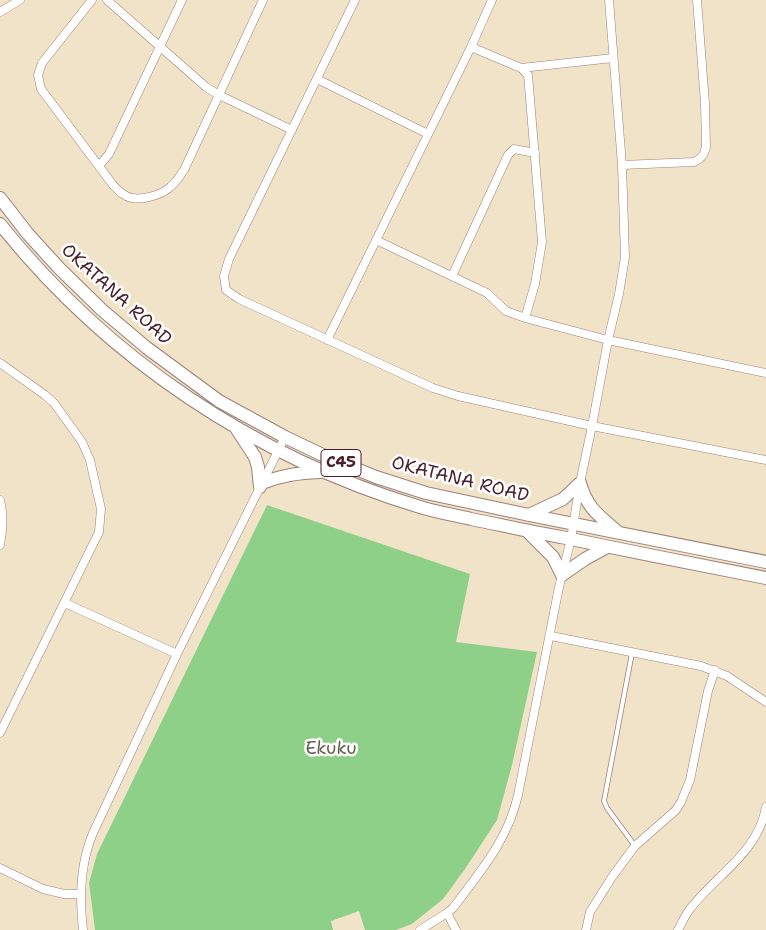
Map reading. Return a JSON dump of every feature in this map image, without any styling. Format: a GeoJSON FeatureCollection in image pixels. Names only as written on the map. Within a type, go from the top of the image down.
{"type":"FeatureCollection","features":[{"type":"Feature","properties":{"kind":"main road","name":"OKATANA ROAD"},"geometry":{"type":"LineString","coordinates":[[0,198],[45,254],[125,330],[219,401],[285,437],[338,461],[426,493],[529,516],[766,562]]}},
{"type":"Feature","properties":{"kind":"main road","name":"OKATANA ROAD"},"geometry":{"type":"LineString","coordinates":[[0,224],[38,270],[91,322],[115,342],[211,414],[278,451],[323,472],[422,508],[526,531],[766,578]]}},
{"type":"Feature","properties":{"kind":"main road"},"geometry":{"type":"LineString","coordinates":[[235,427],[255,457],[261,485],[278,476],[294,473],[323,472]]}},
{"type":"Feature","properties":{"kind":"main road"},"geometry":{"type":"LineString","coordinates":[[529,516],[563,499],[580,483],[584,498],[589,505],[620,533]]}},
{"type":"Feature","properties":{"kind":"main road"},"geometry":{"type":"LineString","coordinates":[[526,531],[553,557],[562,576],[585,559],[607,547]]}},
{"type":"Feature","properties":{"kind":"street"},"geometry":{"type":"LineString","coordinates":[[0,12],[20,0]]}},
{"type":"Feature","properties":{"kind":"street"},"geometry":{"type":"LineString","coordinates":[[92,0],[42,63],[38,75],[41,89],[98,166],[113,185],[132,198],[143,198],[160,194],[171,188],[184,170],[263,0]]}},
{"type":"Feature","properties":{"kind":"street"},"geometry":{"type":"LineString","coordinates":[[107,0],[206,87],[292,130]]}},
{"type":"Feature","properties":{"kind":"street"},"geometry":{"type":"LineString","coordinates":[[98,166],[109,154],[159,45],[182,0]]}},
{"type":"Feature","properties":{"kind":"street"},"geometry":{"type":"LineString","coordinates":[[355,0],[229,260],[224,276],[226,290],[239,299],[327,340],[433,388],[458,396],[592,426],[766,460]]}},
{"type":"Feature","properties":{"kind":"street"},"geometry":{"type":"LineString","coordinates":[[327,340],[471,47],[492,0]]}},
{"type":"Feature","properties":{"kind":"street"},"geometry":{"type":"LineString","coordinates":[[420,930],[447,913],[498,846],[510,823],[518,795],[571,539],[608,340],[620,294],[625,257],[622,165],[609,0]]}},
{"type":"Feature","properties":{"kind":"street"},"geometry":{"type":"LineString","coordinates":[[622,165],[694,162],[704,154],[706,147],[705,103],[697,0]]}},
{"type":"Feature","properties":{"kind":"street"},"geometry":{"type":"LineString","coordinates":[[471,47],[522,68],[528,75],[530,84],[542,242],[535,284],[526,318]]}},
{"type":"Feature","properties":{"kind":"street"},"geometry":{"type":"LineString","coordinates":[[522,68],[613,58]]}},
{"type":"Feature","properties":{"kind":"street"},"geometry":{"type":"LineString","coordinates":[[317,79],[428,134]]}},
{"type":"Feature","properties":{"kind":"street"},"geometry":{"type":"LineString","coordinates":[[452,276],[508,155],[514,149],[535,153]]}},
{"type":"Feature","properties":{"kind":"street"},"geometry":{"type":"LineString","coordinates":[[376,240],[487,293],[506,311],[526,318],[608,340],[766,373]]}},
{"type":"Feature","properties":{"kind":"street"},"geometry":{"type":"LineString","coordinates":[[0,364],[45,394],[54,403],[82,442],[90,460],[101,509],[99,532],[65,603],[3,720],[0,733]]}},
{"type":"Feature","properties":{"kind":"street"},"geometry":{"type":"LineString","coordinates":[[83,930],[81,894],[83,864],[93,833],[178,654],[285,437]]}},
{"type":"Feature","properties":{"kind":"street"},"geometry":{"type":"LineString","coordinates":[[0,500],[3,512],[3,528],[0,544]]}},
{"type":"Feature","properties":{"kind":"street"},"geometry":{"type":"LineString","coordinates":[[65,603],[178,654]]}},
{"type":"Feature","properties":{"kind":"street"},"geometry":{"type":"LineString","coordinates":[[551,636],[668,658],[714,670],[727,676],[766,702]]}},
{"type":"Feature","properties":{"kind":"street"},"geometry":{"type":"LineString","coordinates":[[586,930],[590,912],[603,890],[635,846],[676,810],[686,793],[714,670]]}},
{"type":"Feature","properties":{"kind":"street"},"geometry":{"type":"LineString","coordinates":[[678,930],[698,899],[743,855],[760,828],[766,807]]}},
{"type":"Feature","properties":{"kind":"street"},"geometry":{"type":"LineString","coordinates":[[0,868],[53,892],[81,894]]}},
{"type":"Feature","properties":{"kind":"street"},"geometry":{"type":"LineString","coordinates":[[447,913],[456,930]]}},
{"type":"Feature","properties":{"kind":"lane"},"geometry":{"type":"LineString","coordinates":[[633,652],[604,801],[607,808],[635,846]]}},
{"type":"Feature","properties":{"kind":"green space","name":"Ekuku"},"geometry":{"type":"Polygon","coordinates":[[[267,505],[470,574],[456,642],[537,652],[512,765],[497,820],[443,899],[412,924],[396,930],[365,930],[359,911],[331,921],[333,930],[95,930],[89,883],[97,854],[267,505]]]}}]}
